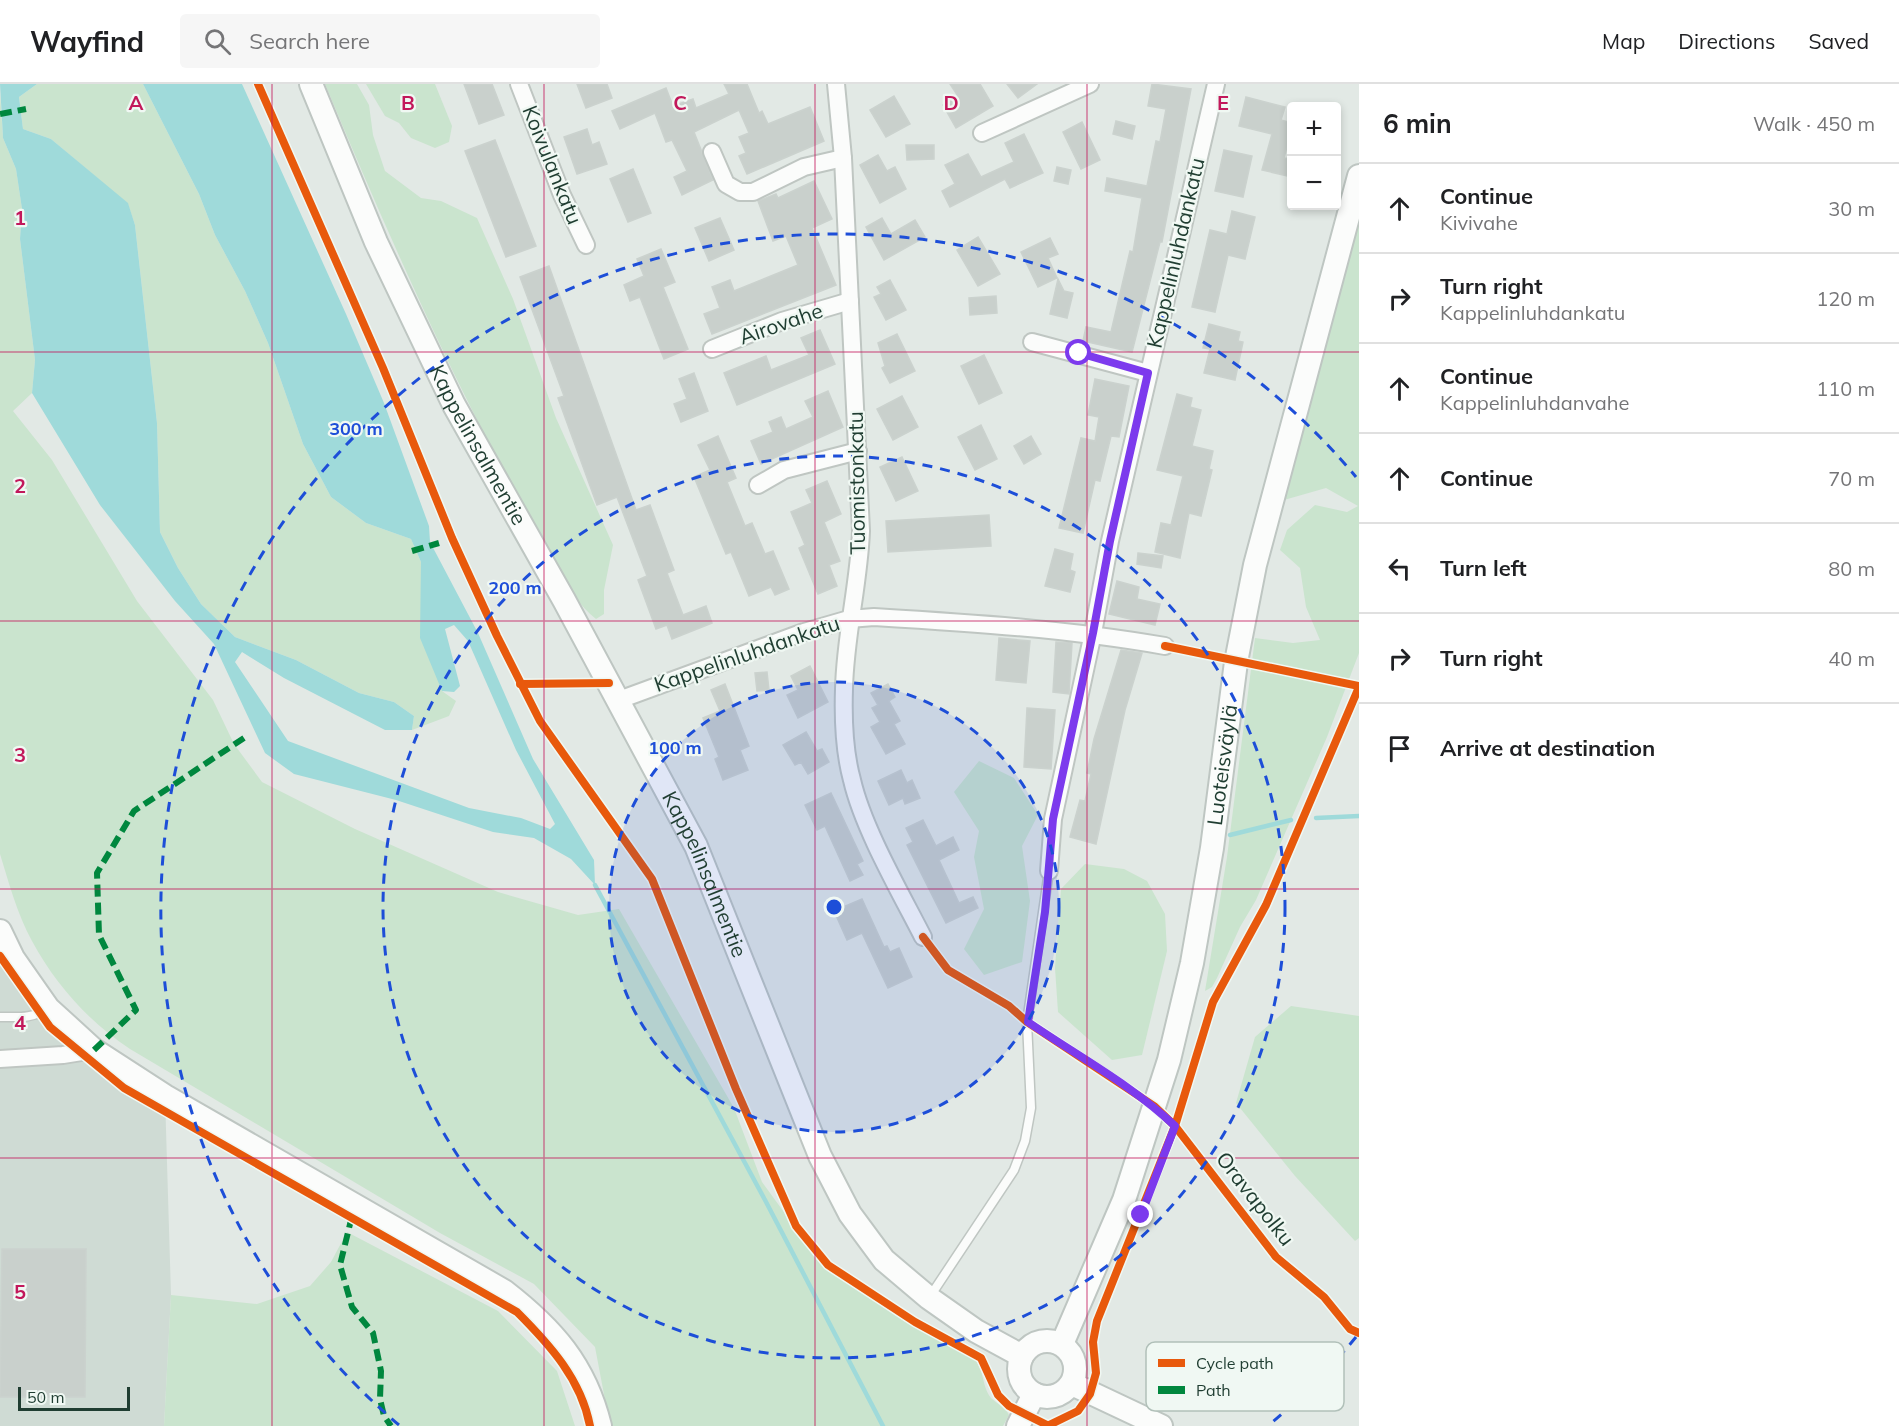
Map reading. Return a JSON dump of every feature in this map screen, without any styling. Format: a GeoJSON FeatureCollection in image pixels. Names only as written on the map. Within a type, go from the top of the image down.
{"type":"FeatureCollection","features":[{"type":"Feature","properties":{"kind":"main road","name":"Kappelinsalmentie"},"geometry":{"type":"LineString","coordinates":[[311,84],[376,242],[454,405],[619,700],[696,846],[820,1156],[850,1214],[884,1260],[929,1298],[976,1330],[1022,1356]]}},
{"type":"Feature","properties":{"kind":"main road","name":"Luoteisväylä"},"geometry":{"type":"LineString","coordinates":[[1062,1344],[1124,1200],[1169,1060],[1192,963],[1212,848],[1236,662],[1255,565],[1359,176]]}},
{"type":"Feature","properties":{"kind":"main road"},"geometry":{"type":"LineString","coordinates":[[0,931],[13,958],[48,1008],[94,1050],[175,1102],[504,1291],[531,1312],[573,1358],[585,1379],[600,1426]]}},
{"type":"Feature","properties":{"kind":"main road"},"geometry":{"type":"LineString","coordinates":[[1040,1341],[1062,1344],[1074,1360],[1076,1374],[1072,1384],[1055,1397],[1034,1395],[1024,1386],[1020,1377],[1022,1356],[1031,1345],[1040,1341]]}},
{"type":"Feature","properties":{"kind":"main road"},"geometry":{"type":"LineString","coordinates":[[1072,1384],[1161,1426]]}},
{"type":"Feature","properties":{"kind":"main road"},"geometry":{"type":"LineString","coordinates":[[1018,1426],[1034,1395]]}},
{"type":"Feature","properties":{"kind":"street","name":"Koivulankatu"},"geometry":{"type":"LineString","coordinates":[[519,84],[562,195],[586,245]]}},
{"type":"Feature","properties":{"kind":"street","name":"Tuomistonkatu"},"geometry":{"type":"LineString","coordinates":[[836,84],[843,158],[858,451],[860,553],[849,619],[844,688],[844,730],[852,781],[870,828],[923,938]]}},
{"type":"Feature","properties":{"kind":"street"},"geometry":{"type":"LineString","coordinates":[[982,133],[1090,84]]}},
{"type":"Feature","properties":{"kind":"street","name":"Kappelinluhdankatu"},"geometry":{"type":"LineString","coordinates":[[1093,633],[1110,541],[1216,84]]}},
{"type":"Feature","properties":{"kind":"street"},"geometry":{"type":"LineString","coordinates":[[712,153],[726,184],[740,192],[753,192],[804,167],[843,158]]}},
{"type":"Feature","properties":{"kind":"street","name":"Airovahe"},"geometry":{"type":"LineString","coordinates":[[712,349],[782,321],[850,302]]}},
{"type":"Feature","properties":{"kind":"street"},"geometry":{"type":"LineString","coordinates":[[1032,342],[1148,373]]}},
{"type":"Feature","properties":{"kind":"street"},"geometry":{"type":"LineString","coordinates":[[758,485],[784,470],[858,451]]}},
{"type":"Feature","properties":{"kind":"street","name":"Kappelinluhdankatu"},"geometry":{"type":"LineString","coordinates":[[619,700],[736,655],[849,619],[884,618],[1093,633],[1165,646]]}},
{"type":"Feature","properties":{"kind":"street"},"geometry":{"type":"LineString","coordinates":[[1049,871],[1053,819],[1093,633]]}},
{"type":"Feature","properties":{"kind":"street"},"geometry":{"type":"LineString","coordinates":[[0,1059],[63,1055],[94,1050]]}},
{"type":"Feature","properties":{"kind":"lane"},"geometry":{"type":"LineString","coordinates":[[929,1298],[1014,1170],[1025,1141],[1031,1108],[1028,1022],[1049,871]]}},
{"type":"Feature","properties":{"kind":"lane"},"geometry":{"type":"LineString","coordinates":[[0,1017],[26,1017],[40,1014],[48,1008]]}},
{"type":"Feature","properties":{"kind":"shaded area"},"geometry":{"type":"Polygon","coordinates":[[[0,931],[48,1008],[165,1096],[171,1295],[164,1426],[0,1426],[0,931]]]}},
{"type":"Feature","properties":{"kind":"green space"},"geometry":{"type":"Polygon","coordinates":[[[37,84],[143,84],[199,194],[215,235],[245,291],[268,343],[303,444],[331,497],[366,523],[411,539],[421,562],[442,691],[456,701],[449,716],[412,730],[414,716],[394,702],[359,693],[296,660],[235,637],[201,604],[178,568],[160,532],[157,423],[135,225],[128,204],[51,139],[23,129],[19,97],[37,84]]]}},
{"type":"Feature","properties":{"kind":"green space"},"geometry":{"type":"Polygon","coordinates":[[[325,84],[357,84],[369,105],[373,135],[385,171],[421,198],[441,201],[477,218],[513,299],[556,418],[613,545],[604,590],[604,614],[596,619],[584,608],[563,581],[494,454],[394,244],[325,84]]]}},
{"type":"Feature","properties":{"kind":"green space"},"geometry":{"type":"Polygon","coordinates":[[[366,84],[435,84],[452,126],[449,142],[435,148],[411,138],[399,123],[385,116],[366,84]]]}},
{"type":"Feature","properties":{"kind":"green space"},"geometry":{"type":"Polygon","coordinates":[[[0,93],[3,138],[16,169],[22,209],[20,239],[35,360],[32,393],[13,411],[52,460],[137,601],[213,700],[234,744],[262,782],[355,829],[498,892],[578,915],[619,909],[734,1108],[762,1182],[824,1267],[904,1321],[973,1358],[977,1362],[991,1398],[1009,1415],[1003,1426],[610,1426],[595,1347],[534,1284],[440,1233],[130,1049],[87,1015],[51,972],[22,920],[0,854],[0,93]]]}},
{"type":"Feature","properties":{"kind":"green space"},"geometry":{"type":"Polygon","coordinates":[[[1359,220],[1359,653],[1327,737],[1256,900],[1240,927],[1212,987],[1205,991],[1227,857],[1255,638],[1293,643],[1320,640],[1306,607],[1300,568],[1280,550],[1287,530],[1315,505],[1347,512],[1358,506],[1326,488],[1284,500],[1359,220]]]}},
{"type":"Feature","properties":{"kind":"green space"},"geometry":{"type":"Polygon","coordinates":[[[979,761],[1014,778],[1038,815],[1022,846],[1030,901],[1022,962],[984,975],[964,949],[984,909],[974,857],[979,831],[954,792],[979,761]]]}},
{"type":"Feature","properties":{"kind":"green space"},"geometry":{"type":"Polygon","coordinates":[[[1085,864],[1124,869],[1147,881],[1165,914],[1167,951],[1142,1055],[1112,1060],[1058,1012],[1055,968],[1061,889],[1085,864]]]}},
{"type":"Feature","properties":{"kind":"green space"},"geometry":{"type":"Polygon","coordinates":[[[1291,1006],[1359,1016],[1359,1238],[1355,1241],[1295,1176],[1236,1103],[1255,1037],[1291,1006]]]}},
{"type":"Feature","properties":{"kind":"green space"},"geometry":{"type":"Polygon","coordinates":[[[347,1232],[498,1311],[557,1371],[575,1426],[164,1426],[171,1295],[257,1304],[310,1286],[331,1262],[347,1232]]]}},
{"type":"Feature","properties":{"kind":"water"},"geometry":{"type":"Polygon","coordinates":[[[0,84],[37,84],[19,97],[23,129],[51,139],[128,203],[135,225],[157,423],[160,532],[178,568],[201,604],[235,637],[296,660],[359,693],[394,702],[414,716],[412,730],[385,730],[284,678],[242,652],[235,662],[288,741],[469,808],[521,818],[550,829],[555,824],[516,750],[468,641],[454,625],[445,629],[460,686],[454,692],[442,691],[420,638],[421,562],[411,539],[366,523],[331,497],[303,444],[268,343],[245,291],[215,235],[199,194],[143,84],[242,84],[384,403],[429,526],[430,542],[478,633],[533,759],[594,860],[595,885],[571,859],[534,838],[493,832],[396,800],[294,774],[265,753],[214,644],[175,601],[100,505],[32,393],[35,360],[20,239],[22,209],[16,169],[3,138],[0,84]]]}},
{"type":"Feature","properties":{"kind":"building"},"geometry":{"type":"Polygon","coordinates":[[[464,84],[492,84],[504,115],[479,124],[464,84]]]}},
{"type":"Feature","properties":{"kind":"building"},"geometry":{"type":"Polygon","coordinates":[[[577,84],[607,84],[612,98],[586,108],[577,84]]]}},
{"type":"Feature","properties":{"kind":"building"},"geometry":{"type":"Polygon","coordinates":[[[724,84],[747,84],[759,113],[762,111],[768,124],[810,107],[824,141],[747,174],[739,156],[746,153],[739,137],[749,133],[739,110],[694,132],[713,180],[682,195],[674,177],[687,171],[672,140],[666,142],[655,113],[620,129],[612,111],[666,88],[673,106],[693,99],[696,108],[729,94],[724,84]]]}},
{"type":"Feature","properties":{"kind":"building"},"geometry":{"type":"Polygon","coordinates":[[[950,84],[980,84],[993,106],[956,128],[943,105],[958,96],[950,84]]]}},
{"type":"Feature","properties":{"kind":"building"},"geometry":{"type":"Polygon","coordinates":[[[1007,84],[1037,84],[1018,98],[1007,84]]]}},
{"type":"Feature","properties":{"kind":"building"},"geometry":{"type":"Polygon","coordinates":[[[1152,84],[1191,89],[1162,242],[1160,242],[1132,352],[1083,341],[1086,327],[1111,332],[1130,251],[1133,252],[1142,198],[1105,191],[1107,178],[1147,186],[1156,141],[1160,142],[1166,109],[1148,106],[1152,84]]]}},
{"type":"Feature","properties":{"kind":"building"},"geometry":{"type":"Polygon","coordinates":[[[894,96],[910,124],[886,137],[870,110],[894,96]]]}},
{"type":"Feature","properties":{"kind":"building"},"geometry":{"type":"Polygon","coordinates":[[[1246,97],[1285,107],[1281,120],[1287,122],[1287,147],[1284,158],[1287,158],[1287,176],[1262,170],[1272,134],[1239,126],[1246,97]]]}},
{"type":"Feature","properties":{"kind":"building"},"geometry":{"type":"Polygon","coordinates":[[[1116,121],[1135,126],[1132,139],[1113,134],[1116,121]]]}},
{"type":"Feature","properties":{"kind":"building"},"geometry":{"type":"Polygon","coordinates":[[[1082,122],[1100,160],[1081,169],[1063,132],[1082,122]]]}},
{"type":"Feature","properties":{"kind":"building"},"geometry":{"type":"Polygon","coordinates":[[[587,129],[592,145],[599,142],[607,164],[577,174],[564,137],[587,129]]]}},
{"type":"Feature","properties":{"kind":"building"},"geometry":{"type":"Polygon","coordinates":[[[1024,134],[1043,173],[1010,188],[1005,179],[950,207],[942,191],[955,184],[945,165],[968,154],[981,177],[1014,162],[1005,143],[1024,134]]]}},
{"type":"Feature","properties":{"kind":"building"},"geometry":{"type":"Polygon","coordinates":[[[495,140],[536,246],[506,257],[465,151],[495,140]]]}},
{"type":"Feature","properties":{"kind":"building"},"geometry":{"type":"Polygon","coordinates":[[[906,145],[934,145],[934,159],[907,160],[906,145]]]}},
{"type":"Feature","properties":{"kind":"building"},"geometry":{"type":"Polygon","coordinates":[[[1224,150],[1252,156],[1243,197],[1215,191],[1224,150]]]}},
{"type":"Feature","properties":{"kind":"building"},"geometry":{"type":"Polygon","coordinates":[[[878,155],[887,171],[895,167],[906,189],[880,203],[860,165],[878,155]]]}},
{"type":"Feature","properties":{"kind":"building"},"geometry":{"type":"Polygon","coordinates":[[[1057,167],[1071,170],[1068,184],[1054,181],[1057,167]]]}},
{"type":"Feature","properties":{"kind":"building"},"geometry":{"type":"Polygon","coordinates":[[[633,169],[651,213],[628,222],[610,179],[633,169]]]}},
{"type":"Feature","properties":{"kind":"building"},"geometry":{"type":"Polygon","coordinates":[[[814,181],[832,219],[812,228],[836,285],[712,334],[704,314],[720,308],[712,287],[730,280],[734,291],[798,265],[786,236],[773,241],[758,201],[776,194],[778,198],[814,181]]]}},
{"type":"Feature","properties":{"kind":"building"},"geometry":{"type":"Polygon","coordinates":[[[1232,211],[1255,217],[1245,259],[1228,255],[1215,312],[1192,307],[1210,230],[1227,234],[1232,211]]]}},
{"type":"Feature","properties":{"kind":"building"},"geometry":{"type":"Polygon","coordinates":[[[720,218],[734,250],[709,261],[695,228],[720,218]]]}},
{"type":"Feature","properties":{"kind":"building"},"geometry":{"type":"Polygon","coordinates":[[[882,218],[891,234],[915,220],[925,237],[884,260],[866,227],[882,218]]]}},
{"type":"Feature","properties":{"kind":"building"},"geometry":{"type":"Polygon","coordinates":[[[978,237],[1000,274],[978,286],[957,250],[978,237]]]}},
{"type":"Feature","properties":{"kind":"building"},"geometry":{"type":"Polygon","coordinates":[[[1050,238],[1058,254],[1048,258],[1057,278],[1038,287],[1021,252],[1050,238]]]}},
{"type":"Feature","properties":{"kind":"building"},"geometry":{"type":"Polygon","coordinates":[[[661,249],[675,282],[663,287],[688,349],[664,359],[640,297],[630,301],[624,285],[644,276],[637,259],[661,249]]]}},
{"type":"Feature","properties":{"kind":"building"},"geometry":{"type":"Polygon","coordinates":[[[549,266],[636,510],[650,505],[674,570],[667,573],[683,615],[706,606],[712,623],[672,639],[667,625],[656,629],[638,580],[647,576],[617,497],[597,505],[558,398],[564,396],[520,277],[549,266]]]}},
{"type":"Feature","properties":{"kind":"building"},"geometry":{"type":"Polygon","coordinates":[[[1058,279],[1064,291],[1073,293],[1067,318],[1050,314],[1058,279]]]}},
{"type":"Feature","properties":{"kind":"building"},"geometry":{"type":"Polygon","coordinates":[[[890,280],[906,310],[886,320],[874,297],[881,294],[877,287],[890,280]]]}},
{"type":"Feature","properties":{"kind":"building"},"geometry":{"type":"Polygon","coordinates":[[[996,296],[997,313],[970,315],[969,298],[996,296]]]}},
{"type":"Feature","properties":{"kind":"building"},"geometry":{"type":"Polygon","coordinates":[[[1209,324],[1240,332],[1238,341],[1243,342],[1235,380],[1204,373],[1210,349],[1203,348],[1209,324]]]}},
{"type":"Feature","properties":{"kind":"building"},"geometry":{"type":"Polygon","coordinates":[[[820,330],[835,364],[737,405],[724,373],[766,356],[771,370],[809,355],[801,338],[820,330]]]}},
{"type":"Feature","properties":{"kind":"building"},"geometry":{"type":"Polygon","coordinates":[[[897,334],[915,371],[890,383],[882,368],[885,366],[878,343],[897,334]]]}},
{"type":"Feature","properties":{"kind":"building"},"geometry":{"type":"Polygon","coordinates":[[[984,355],[1002,393],[979,404],[961,366],[984,355]]]}},
{"type":"Feature","properties":{"kind":"building"},"geometry":{"type":"Polygon","coordinates":[[[694,373],[708,411],[681,422],[674,404],[687,399],[679,379],[694,373]]]}},
{"type":"Feature","properties":{"kind":"building"},"geometry":{"type":"Polygon","coordinates":[[[1095,379],[1129,386],[1119,437],[1111,436],[1100,481],[1095,480],[1083,533],[1059,528],[1081,438],[1095,441],[1099,417],[1088,415],[1095,379]]]}},
{"type":"Feature","properties":{"kind":"building"},"geometry":{"type":"Polygon","coordinates":[[[828,391],[843,427],[761,464],[751,441],[773,432],[769,422],[781,417],[786,429],[813,417],[805,401],[828,391]]]}},
{"type":"Feature","properties":{"kind":"building"},"geometry":{"type":"Polygon","coordinates":[[[1177,394],[1192,398],[1190,407],[1201,410],[1192,446],[1213,451],[1209,469],[1212,470],[1201,516],[1189,513],[1180,558],[1155,552],[1161,523],[1171,525],[1183,476],[1157,470],[1177,394]]]}},
{"type":"Feature","properties":{"kind":"building"},"geometry":{"type":"Polygon","coordinates":[[[902,396],[918,427],[893,440],[877,409],[902,396]]]}},
{"type":"Feature","properties":{"kind":"building"},"geometry":{"type":"Polygon","coordinates":[[[981,425],[997,459],[975,470],[958,437],[981,425]]]}},
{"type":"Feature","properties":{"kind":"building"},"geometry":{"type":"Polygon","coordinates":[[[718,436],[736,478],[727,482],[745,526],[752,523],[765,554],[773,551],[789,589],[775,595],[771,587],[749,596],[731,552],[726,554],[694,477],[710,470],[698,445],[718,436]]]}},
{"type":"Feature","properties":{"kind":"building"},"geometry":{"type":"Polygon","coordinates":[[[1031,436],[1041,454],[1024,464],[1014,446],[1031,436]]]}},
{"type":"Feature","properties":{"kind":"building"},"geometry":{"type":"Polygon","coordinates":[[[902,457],[918,491],[896,501],[880,467],[902,457]]]}},
{"type":"Feature","properties":{"kind":"building"},"geometry":{"type":"Polygon","coordinates":[[[827,481],[841,514],[824,522],[840,561],[829,565],[837,586],[818,594],[799,548],[805,545],[791,512],[812,503],[806,490],[827,481]]]}},
{"type":"Feature","properties":{"kind":"building"},"geometry":{"type":"Polygon","coordinates":[[[989,515],[991,546],[888,552],[886,521],[989,515]]]}},
{"type":"Feature","properties":{"kind":"building"},"geometry":{"type":"Polygon","coordinates":[[[1055,549],[1073,554],[1070,570],[1075,572],[1070,592],[1045,586],[1055,549]]]}},
{"type":"Feature","properties":{"kind":"building"},"geometry":{"type":"Polygon","coordinates":[[[1138,553],[1163,556],[1161,568],[1137,564],[1138,553]]]}},
{"type":"Feature","properties":{"kind":"building"},"geometry":{"type":"Polygon","coordinates":[[[1117,581],[1139,587],[1137,599],[1160,604],[1155,625],[1109,614],[1117,581]]]}},
{"type":"Feature","properties":{"kind":"building"},"geometry":{"type":"Polygon","coordinates":[[[999,638],[1030,641],[1026,683],[996,680],[999,638]]]}},
{"type":"Feature","properties":{"kind":"building"},"geometry":{"type":"Polygon","coordinates":[[[1056,642],[1072,643],[1069,694],[1053,692],[1056,642]]]}},
{"type":"Feature","properties":{"kind":"building"},"geometry":{"type":"Polygon","coordinates":[[[1121,650],[1142,653],[1125,710],[1096,844],[1070,837],[1080,800],[1085,801],[1091,774],[1087,773],[1094,739],[1121,650]]]}},
{"type":"Feature","properties":{"kind":"building"},"geometry":{"type":"Polygon","coordinates":[[[810,666],[828,702],[798,718],[787,695],[798,690],[791,676],[810,666]]]}},
{"type":"Feature","properties":{"kind":"building"},"geometry":{"type":"Polygon","coordinates":[[[767,672],[769,690],[757,691],[755,673],[767,672]]]}},
{"type":"Feature","properties":{"kind":"building"},"geometry":{"type":"Polygon","coordinates":[[[725,684],[749,746],[740,750],[748,770],[723,780],[715,759],[719,757],[703,718],[720,711],[711,690],[725,684]]]}},
{"type":"Feature","properties":{"kind":"building"},"geometry":{"type":"Polygon","coordinates":[[[888,684],[895,697],[889,701],[900,721],[894,724],[905,744],[886,754],[871,727],[880,722],[872,708],[878,705],[871,693],[888,684]]]}},
{"type":"Feature","properties":{"kind":"building"},"geometry":{"type":"Polygon","coordinates":[[[1027,708],[1055,710],[1051,769],[1024,767],[1027,708]]]}},
{"type":"Feature","properties":{"kind":"building"},"geometry":{"type":"Polygon","coordinates":[[[806,732],[817,751],[822,749],[829,762],[808,774],[801,762],[795,765],[783,745],[806,732]]]}},
{"type":"Feature","properties":{"kind":"building"},"geometry":{"type":"Polygon","coordinates":[[[901,770],[907,783],[912,780],[920,798],[905,804],[903,798],[889,805],[878,781],[901,770]]]}},
{"type":"Feature","properties":{"kind":"building"},"geometry":{"type":"Polygon","coordinates":[[[831,793],[863,861],[857,864],[863,875],[850,881],[825,826],[817,830],[805,805],[831,793]]]}},
{"type":"Feature","properties":{"kind":"building"},"geometry":{"type":"Polygon","coordinates":[[[923,820],[936,846],[953,837],[959,850],[939,860],[959,903],[973,897],[978,908],[946,923],[907,845],[913,842],[906,828],[923,820]]]}},
{"type":"Feature","properties":{"kind":"building"},"geometry":{"type":"Polygon","coordinates":[[[862,899],[884,947],[887,946],[890,952],[899,948],[912,977],[888,988],[862,933],[847,940],[834,911],[862,899]]]}},
{"type":"Feature","properties":{"kind":"building"},"geometry":{"type":"Polygon","coordinates":[[[2,1249],[86,1249],[85,1397],[0,1397],[2,1249]]]}},
{"type":"Feature","properties":{"kind":"waterway"},"geometry":{"type":"LineString","coordinates":[[1316,818],[1359,816]]}},
{"type":"Feature","properties":{"kind":"waterway"},"geometry":{"type":"LineString","coordinates":[[1230,835],[1291,820]]}},
{"type":"Feature","properties":{"kind":"waterway"},"geometry":{"type":"LineString","coordinates":[[595,885],[765,1200],[883,1426]]}},
{"type":"Feature","properties":{"kind":"marked path"},"geometry":{"type":"LineString","coordinates":[[0,114],[26,109]]}},
{"type":"Feature","properties":{"kind":"marked path"},"geometry":{"type":"LineString","coordinates":[[412,551],[439,543]]}},
{"type":"Feature","properties":{"kind":"marked path"},"geometry":{"type":"LineString","coordinates":[[94,1050],[136,1010],[99,935],[97,873],[134,811],[244,738]]}},
{"type":"Feature","properties":{"kind":"marked path"},"geometry":{"type":"LineString","coordinates":[[352,1216],[340,1265],[352,1307],[373,1333],[381,1371],[380,1399],[384,1416],[391,1426]]}},
{"type":"Feature","properties":{"kind":"cycle path"},"geometry":{"type":"LineString","coordinates":[[258,84],[383,368],[452,538],[497,636],[540,721],[652,879],[736,1089],[796,1226],[828,1265],[915,1322],[981,1358],[998,1395],[1009,1406],[1047,1425]]}},
{"type":"Feature","properties":{"kind":"cycle path"},"geometry":{"type":"LineString","coordinates":[[1165,646],[1359,686]]}},
{"type":"Feature","properties":{"kind":"cycle path"},"geometry":{"type":"LineString","coordinates":[[520,684],[609,683]]}},
{"type":"Feature","properties":{"kind":"cycle path"},"geometry":{"type":"LineString","coordinates":[[1047,1426],[1078,1411],[1090,1394],[1096,1373],[1093,1342],[1097,1321],[1175,1126],[1213,1002],[1266,905],[1359,687]]}},
{"type":"Feature","properties":{"kind":"cycle path","name":"Oravapolku"},"geometry":{"type":"LineString","coordinates":[[923,937],[948,970],[1009,1006],[1027,1022],[1154,1106],[1175,1126],[1276,1257],[1324,1297],[1350,1329],[1359,1333]]}},
{"type":"Feature","properties":{"kind":"cycle path"},"geometry":{"type":"LineString","coordinates":[[0,956],[50,1027],[124,1088],[517,1312],[552,1350],[572,1378],[586,1409],[590,1426]]}},
{"type":"Feature","properties":{"kind":"route"},"geometry":{"type":"LineString","coordinates":[[1079,353],[1148,373],[1110,541],[1093,633],[1053,819],[1045,912],[1031,990],[1028,1022],[1094,1067],[1133,1090],[1175,1126],[1141,1215]]}}]}
